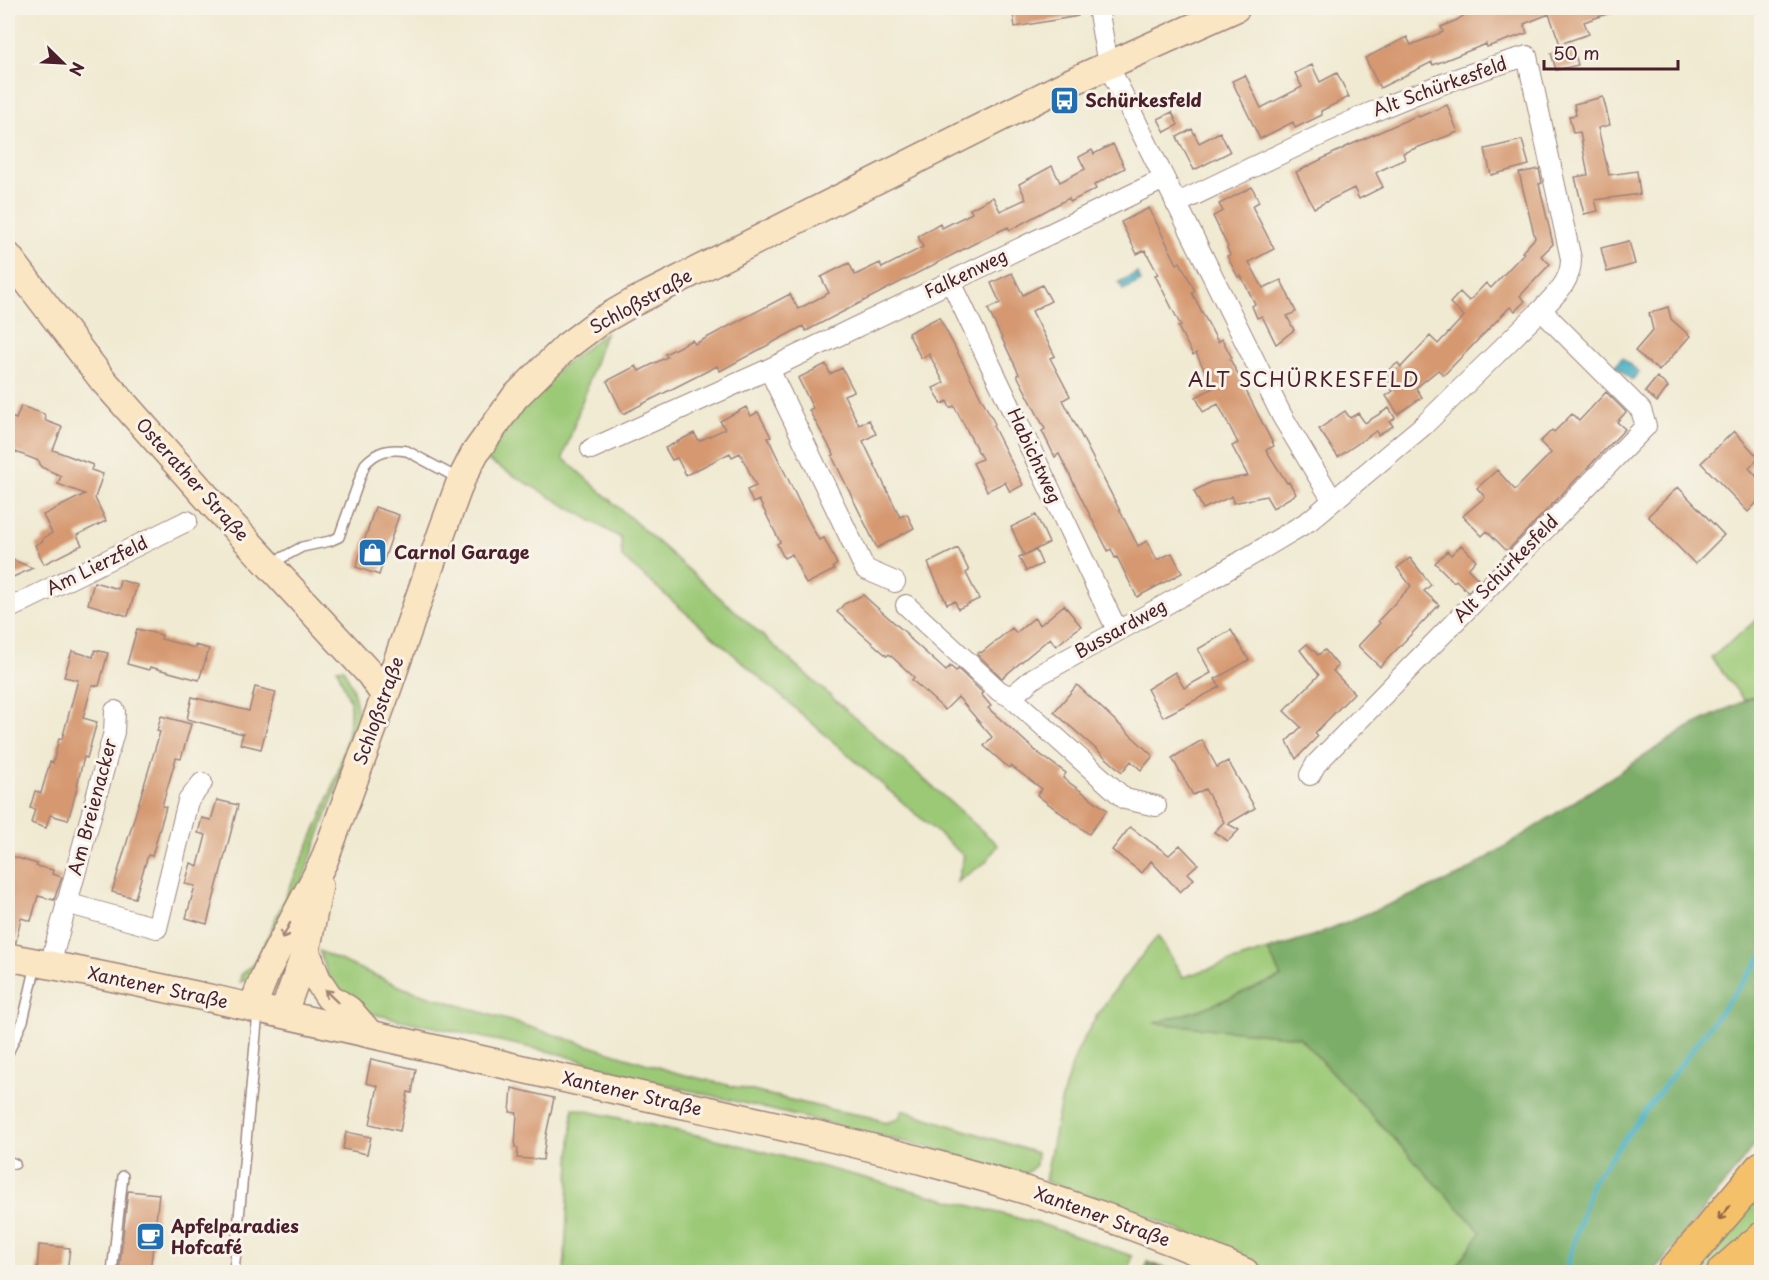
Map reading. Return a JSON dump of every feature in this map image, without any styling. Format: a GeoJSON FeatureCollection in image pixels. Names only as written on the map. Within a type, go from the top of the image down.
{"type":"FeatureCollection","features":[{"type":"Feature","properties":{"kind":"highway"},"geometry":{"type":"LineString","coordinates":[[1674,1272],[1761,1168]]}},
{"type":"Feature","properties":{"kind":"highway"},"geometry":{"type":"LineString","coordinates":[[1724,1272],[1761,1239]]}},
{"type":"Feature","properties":{"kind":"main road","name":"Schloßstraße"},"geometry":{"type":"LineString","coordinates":[[265,1010],[267,970],[324,861],[461,480],[475,453],[515,397],[567,346],[599,322],[632,303],[1108,65],[1236,8]]}},
{"type":"Feature","properties":{"kind":"main road","name":"Osterather Straße"},"geometry":{"type":"LineString","coordinates":[[8,256],[102,379],[370,674],[385,696]]}},
{"type":"Feature","properties":{"kind":"main road","name":"Schloßstraße"},"geometry":{"type":"LineString","coordinates":[[265,1010],[306,951],[324,861]]}},
{"type":"Feature","properties":{"kind":"main road"},"geometry":{"type":"LineString","coordinates":[[306,951],[317,979],[329,997],[349,1010],[369,1033]]}},
{"type":"Feature","properties":{"kind":"main road","name":"Xantener Straße"},"geometry":{"type":"LineString","coordinates":[[8,957],[265,1010],[558,1078],[838,1139],[1037,1193],[1148,1232],[1245,1272]]}},
{"type":"Feature","properties":{"kind":"street"},"geometry":{"type":"LineString","coordinates":[[1098,8],[1108,65],[1282,416],[1332,501]]}},
{"type":"Feature","properties":{"kind":"street","name":"Alt Schürkesfeld"},"geometry":{"type":"LineString","coordinates":[[1176,204],[1354,118],[1472,72],[1527,56],[1571,259],[1571,271],[1566,283],[1424,425],[1309,521],[1234,566]]}},
{"type":"Feature","properties":{"kind":"street","name":"Falkenweg"},"geometry":{"type":"LineString","coordinates":[[591,449],[769,369],[1164,179]]}},
{"type":"Feature","properties":{"kind":"street","name":"Habichtweg"},"geometry":{"type":"LineString","coordinates":[[951,282],[1117,630]]}},
{"type":"Feature","properties":{"kind":"street","name":"Alt Schürkesfeld"},"geometry":{"type":"LineString","coordinates":[[1310,775],[1316,764],[1646,426],[1641,410],[1541,310]]}},
{"type":"Feature","properties":{"kind":"street"},"geometry":{"type":"LineString","coordinates":[[769,369],[865,569],[895,582]]}},
{"type":"Feature","properties":{"kind":"street","name":"Am Lierzfeld"},"geometry":{"type":"LineString","coordinates":[[8,609],[187,521]]}},
{"type":"Feature","properties":{"kind":"street","name":"Bussardweg"},"geometry":{"type":"LineString","coordinates":[[1011,697],[1035,677],[1234,566]]}},
{"type":"Feature","properties":{"kind":"street"},"geometry":{"type":"LineString","coordinates":[[906,605],[999,691],[1011,697],[1125,799],[1156,806]]}},
{"type":"Feature","properties":{"kind":"street","name":"Am Breienacker"},"geometry":{"type":"LineString","coordinates":[[43,964],[66,903],[114,732],[115,711]]}},
{"type":"Feature","properties":{"kind":"street"},"geometry":{"type":"LineString","coordinates":[[66,903],[157,928],[188,801],[202,783]]}},
{"type":"Feature","properties":{"kind":"lane"},"geometry":{"type":"LineString","coordinates":[[270,565],[302,547],[339,537],[365,464],[372,456],[397,449],[407,451],[461,480]]}},
{"type":"Feature","properties":{"kind":"lane"},"geometry":{"type":"LineString","coordinates":[[8,1053],[23,1021],[43,964]]}},
{"type":"Feature","properties":{"kind":"lane"},"geometry":{"type":"LineString","coordinates":[[234,1272],[265,1010]]}},
{"type":"Feature","properties":{"kind":"lane"},"geometry":{"type":"LineString","coordinates":[[112,1272],[123,1176]]}},
{"type":"Feature","properties":{"kind":"green space"},"geometry":{"type":"Polygon","coordinates":[[[605,333],[563,458],[998,845],[986,862],[957,882],[964,856],[622,557],[621,538],[485,459],[523,405],[556,371],[605,333]]]}},
{"type":"Feature","properties":{"kind":"green space"},"geometry":{"type":"Polygon","coordinates":[[[1761,616],[1761,693],[1745,701],[1711,658],[1761,616]]]}},
{"type":"Feature","properties":{"kind":"green space"},"geometry":{"type":"Polygon","coordinates":[[[343,668],[352,686],[358,712],[354,742],[302,881],[251,978],[240,982],[241,975],[253,964],[265,943],[338,773],[350,717],[350,701],[337,669],[343,668]]]}},
{"type":"Feature","properties":{"kind":"green space"},"geometry":{"type":"Polygon","coordinates":[[[1761,693],[1761,1133],[1745,1158],[1654,1272],[1453,1272],[1481,1232],[1299,1037],[1154,1023],[1202,1009],[1281,977],[1268,950],[1315,935],[1461,875],[1689,727],[1761,693]]]}},
{"type":"Feature","properties":{"kind":"green space"},"geometry":{"type":"Polygon","coordinates":[[[1158,936],[1183,977],[1268,950],[1281,977],[1202,1009],[1156,1023],[1299,1037],[1481,1232],[1453,1272],[1272,1272],[1156,1220],[1045,1181],[1062,1098],[1078,1050],[1104,1005],[1158,936]]]}},
{"type":"Feature","properties":{"kind":"green space"},"geometry":{"type":"Polygon","coordinates":[[[319,951],[404,988],[677,1073],[871,1117],[885,1123],[899,1119],[902,1110],[1037,1153],[1036,1165],[1023,1176],[947,1152],[638,1078],[560,1054],[373,1014],[349,1002],[336,990],[319,951]]]}},
{"type":"Feature","properties":{"kind":"green space"},"geometry":{"type":"Polygon","coordinates":[[[573,1108],[724,1141],[1044,1225],[1132,1256],[1129,1272],[564,1272],[573,1108]]]}},
{"type":"Feature","properties":{"kind":"green space"},"geometry":{"type":"Polygon","coordinates":[[[1761,1182],[1761,1272],[1686,1272],[1761,1182]]]}},
{"type":"Feature","properties":{"kind":"green space"},"geometry":{"type":"Polygon","coordinates":[[[1147,1262],[1177,1272],[1145,1272],[1147,1262]]]}},
{"type":"Feature","properties":{"kind":"water"},"geometry":{"type":"Polygon","coordinates":[[[1137,273],[1141,281],[1123,290],[1119,282],[1137,273]]]}},
{"type":"Feature","properties":{"kind":"water"},"geometry":{"type":"Polygon","coordinates":[[[1622,358],[1639,372],[1632,380],[1615,366],[1622,358]]]}},
{"type":"Feature","properties":{"kind":"building"},"geometry":{"type":"Polygon","coordinates":[[[1012,8],[1078,8],[1078,16],[1015,27],[1012,8]]]}},
{"type":"Feature","properties":{"kind":"building"},"geometry":{"type":"Polygon","coordinates":[[[1475,8],[1490,8],[1494,13],[1510,8],[1621,9],[1584,22],[1589,34],[1560,44],[1549,14],[1524,24],[1527,33],[1487,47],[1486,44],[1433,65],[1432,62],[1380,88],[1365,58],[1407,37],[1411,45],[1443,32],[1441,27],[1475,8]]]}},
{"type":"Feature","properties":{"kind":"building"},"geometry":{"type":"Polygon","coordinates":[[[1573,47],[1578,65],[1556,70],[1551,53],[1573,47]]]}},
{"type":"Feature","properties":{"kind":"building"},"geometry":{"type":"Polygon","coordinates":[[[1312,65],[1320,82],[1337,73],[1349,97],[1321,111],[1322,115],[1295,128],[1293,122],[1260,139],[1232,81],[1245,75],[1261,108],[1302,87],[1295,73],[1312,65]]]}},
{"type":"Feature","properties":{"kind":"building"},"geometry":{"type":"Polygon","coordinates":[[[1603,97],[1610,125],[1598,128],[1609,175],[1637,171],[1640,194],[1595,200],[1598,211],[1584,214],[1575,177],[1588,175],[1580,132],[1573,133],[1569,116],[1576,115],[1574,104],[1603,97]]]}},
{"type":"Feature","properties":{"kind":"building"},"geometry":{"type":"Polygon","coordinates":[[[1447,105],[1458,132],[1403,153],[1405,159],[1376,173],[1383,187],[1359,199],[1354,188],[1314,208],[1296,172],[1350,145],[1418,115],[1419,117],[1447,105]]]}},
{"type":"Feature","properties":{"kind":"building"},"geometry":{"type":"Polygon","coordinates":[[[1172,112],[1178,125],[1165,132],[1158,119],[1172,112]]]}},
{"type":"Feature","properties":{"kind":"building"},"geometry":{"type":"Polygon","coordinates":[[[1192,129],[1199,143],[1220,132],[1230,152],[1194,170],[1177,137],[1192,129]]]}},
{"type":"Feature","properties":{"kind":"building"},"geometry":{"type":"Polygon","coordinates":[[[1522,140],[1529,165],[1491,175],[1485,149],[1522,140]]]}},
{"type":"Feature","properties":{"kind":"building"},"geometry":{"type":"Polygon","coordinates":[[[1113,144],[1125,168],[1094,185],[1096,189],[1070,202],[1069,198],[1010,230],[1008,227],[985,238],[806,331],[803,326],[720,371],[717,366],[623,414],[607,381],[636,366],[639,371],[667,357],[665,354],[692,340],[695,344],[790,294],[798,309],[829,293],[821,277],[849,263],[855,275],[880,263],[882,268],[923,247],[918,236],[940,224],[942,228],[972,213],[970,209],[993,197],[1000,211],[1026,199],[1019,184],[1052,166],[1060,182],[1085,169],[1079,157],[1092,150],[1094,154],[1113,144]]]}},
{"type":"Feature","properties":{"kind":"building"},"geometry":{"type":"Polygon","coordinates":[[[1539,169],[1542,183],[1539,184],[1553,244],[1541,256],[1550,264],[1520,296],[1525,301],[1515,311],[1510,307],[1444,375],[1438,370],[1416,388],[1422,397],[1398,414],[1386,396],[1393,391],[1381,375],[1398,363],[1401,367],[1430,336],[1438,344],[1464,316],[1450,303],[1460,292],[1469,301],[1486,283],[1491,288],[1524,253],[1522,252],[1535,238],[1519,173],[1539,169]]]}},
{"type":"Feature","properties":{"kind":"building"},"geometry":{"type":"Polygon","coordinates":[[[1252,187],[1259,202],[1252,206],[1274,249],[1249,262],[1263,288],[1281,280],[1296,312],[1287,316],[1294,330],[1276,344],[1262,316],[1257,318],[1252,306],[1255,304],[1241,276],[1238,277],[1227,256],[1230,255],[1228,247],[1213,216],[1223,211],[1219,204],[1252,187]]]}},
{"type":"Feature","properties":{"kind":"building"},"geometry":{"type":"Polygon","coordinates":[[[1149,208],[1177,264],[1180,262],[1195,291],[1192,293],[1218,342],[1222,339],[1232,358],[1230,359],[1274,446],[1266,450],[1296,494],[1273,508],[1266,496],[1233,503],[1232,496],[1203,509],[1194,491],[1211,482],[1248,476],[1232,446],[1238,443],[1218,404],[1203,412],[1196,397],[1213,388],[1196,353],[1193,355],[1178,327],[1181,326],[1145,250],[1137,254],[1121,222],[1149,208]]]}},
{"type":"Feature","properties":{"kind":"building"},"geometry":{"type":"Polygon","coordinates":[[[1629,241],[1635,264],[1607,272],[1601,248],[1629,241]]]}},
{"type":"Feature","properties":{"kind":"building"},"geometry":{"type":"Polygon","coordinates":[[[1012,273],[1023,295],[1042,285],[1051,301],[1032,311],[1055,356],[1050,358],[1070,396],[1063,400],[1138,546],[1147,541],[1157,560],[1172,553],[1182,573],[1137,597],[1117,557],[1115,558],[1111,549],[1108,551],[1059,454],[1055,457],[1042,431],[1045,429],[1017,375],[1019,374],[988,309],[1000,303],[991,283],[1012,273]]]}},
{"type":"Feature","properties":{"kind":"building"},"geometry":{"type":"Polygon","coordinates":[[[1668,307],[1671,319],[1690,336],[1659,371],[1635,351],[1653,330],[1649,313],[1668,307]]]}},
{"type":"Feature","properties":{"kind":"building"},"geometry":{"type":"Polygon","coordinates":[[[939,317],[995,424],[993,426],[1023,485],[1010,492],[1005,482],[987,491],[973,463],[982,459],[954,406],[950,408],[947,401],[942,404],[933,388],[944,383],[929,354],[921,358],[908,333],[939,317]]]}},
{"type":"Feature","properties":{"kind":"building"},"geometry":{"type":"Polygon","coordinates":[[[826,364],[830,374],[842,368],[854,391],[844,395],[859,425],[869,420],[876,434],[863,441],[900,517],[907,514],[914,528],[877,548],[832,456],[834,455],[809,410],[813,408],[798,378],[826,364]]]}},
{"type":"Feature","properties":{"kind":"building"},"geometry":{"type":"Polygon","coordinates":[[[1657,377],[1668,387],[1657,402],[1645,392],[1657,377]]]}},
{"type":"Feature","properties":{"kind":"building"},"geometry":{"type":"Polygon","coordinates":[[[1606,392],[1626,412],[1617,422],[1625,429],[1507,551],[1487,531],[1482,536],[1463,516],[1485,497],[1477,488],[1497,470],[1515,490],[1551,453],[1540,442],[1572,414],[1579,421],[1606,392]]]}},
{"type":"Feature","properties":{"kind":"building"},"geometry":{"type":"Polygon","coordinates":[[[21,406],[44,414],[46,421],[62,427],[53,450],[93,465],[91,470],[103,474],[95,498],[106,521],[77,535],[82,545],[44,564],[35,545],[52,533],[43,515],[85,494],[58,484],[61,476],[41,467],[39,461],[8,449],[8,416],[16,419],[21,406]]]}},
{"type":"Feature","properties":{"kind":"building"},"geometry":{"type":"Polygon","coordinates":[[[746,407],[751,416],[758,412],[805,514],[819,540],[824,538],[837,564],[833,567],[834,570],[806,584],[792,554],[784,558],[777,544],[780,542],[759,500],[753,503],[747,490],[756,486],[740,453],[732,457],[730,453],[686,475],[677,458],[672,460],[665,448],[694,433],[699,441],[725,429],[720,421],[746,407]]]}},
{"type":"Feature","properties":{"kind":"building"},"geometry":{"type":"Polygon","coordinates":[[[1389,408],[1395,418],[1390,422],[1393,426],[1378,435],[1376,431],[1338,457],[1319,429],[1345,411],[1350,418],[1358,413],[1365,423],[1389,408]]]}},
{"type":"Feature","properties":{"kind":"building"},"geometry":{"type":"Polygon","coordinates":[[[1734,431],[1759,458],[1749,468],[1761,481],[1761,498],[1748,512],[1701,463],[1734,431]]]}},
{"type":"Feature","properties":{"kind":"building"},"geometry":{"type":"Polygon","coordinates":[[[1678,487],[1724,535],[1695,564],[1648,516],[1678,487]]]}},
{"type":"Feature","properties":{"kind":"building","name":"Carnol Garage"},"geometry":{"type":"Polygon","coordinates":[[[375,507],[399,515],[379,575],[356,567],[375,507]]]}},
{"type":"Feature","properties":{"kind":"building"},"geometry":{"type":"Polygon","coordinates":[[[1036,515],[1049,543],[1024,555],[1011,527],[1036,515]]]}},
{"type":"Feature","properties":{"kind":"building"},"geometry":{"type":"Polygon","coordinates":[[[1461,545],[1476,560],[1468,569],[1479,580],[1468,592],[1435,563],[1447,551],[1451,555],[1461,545]]]}},
{"type":"Feature","properties":{"kind":"building"},"geometry":{"type":"Polygon","coordinates":[[[958,548],[969,571],[966,573],[979,599],[958,609],[955,601],[947,604],[928,563],[958,548]]]}},
{"type":"Feature","properties":{"kind":"building"},"geometry":{"type":"Polygon","coordinates":[[[1036,550],[1042,564],[1026,571],[1019,557],[1036,550]]]}},
{"type":"Feature","properties":{"kind":"building"},"geometry":{"type":"Polygon","coordinates":[[[8,558],[33,568],[11,578],[8,571],[8,558]]]}},
{"type":"Feature","properties":{"kind":"building"},"geometry":{"type":"Polygon","coordinates":[[[1410,558],[1431,585],[1424,591],[1439,605],[1380,667],[1358,646],[1411,586],[1397,568],[1410,558]]]}},
{"type":"Feature","properties":{"kind":"building"},"geometry":{"type":"Polygon","coordinates":[[[120,580],[137,585],[128,616],[88,604],[94,582],[118,589],[120,580]]]}},
{"type":"Feature","properties":{"kind":"building"},"geometry":{"type":"Polygon","coordinates":[[[863,595],[946,671],[950,666],[956,671],[958,669],[983,693],[981,694],[991,706],[988,708],[1037,752],[1066,773],[1063,778],[1107,810],[1089,834],[1037,795],[1042,789],[1011,766],[1009,768],[984,746],[992,737],[958,697],[945,710],[912,680],[914,677],[889,654],[887,656],[837,612],[844,604],[863,595]]]}},
{"type":"Feature","properties":{"kind":"building"},"geometry":{"type":"Polygon","coordinates":[[[1064,605],[1081,626],[1056,646],[1050,638],[1002,678],[977,654],[1012,628],[1016,633],[1034,618],[1040,625],[1064,605]]]}},
{"type":"Feature","properties":{"kind":"building"},"geometry":{"type":"Polygon","coordinates":[[[137,629],[162,635],[161,639],[195,648],[195,645],[209,649],[199,680],[150,667],[149,670],[127,664],[137,629]]]}},
{"type":"Feature","properties":{"kind":"building"},"geometry":{"type":"Polygon","coordinates":[[[1231,630],[1249,660],[1215,679],[1220,687],[1163,717],[1147,689],[1175,672],[1184,688],[1211,673],[1198,649],[1231,630]]]}},
{"type":"Feature","properties":{"kind":"building"},"geometry":{"type":"Polygon","coordinates":[[[1307,644],[1318,655],[1325,650],[1338,666],[1333,671],[1354,693],[1315,733],[1318,736],[1296,759],[1287,741],[1301,727],[1284,711],[1319,675],[1300,650],[1307,644]]]}},
{"type":"Feature","properties":{"kind":"building"},"geometry":{"type":"Polygon","coordinates":[[[95,650],[108,653],[99,686],[92,685],[83,718],[97,722],[87,758],[84,757],[68,820],[50,815],[46,828],[31,823],[35,809],[30,808],[35,791],[41,793],[50,762],[53,763],[59,738],[62,739],[78,680],[64,677],[72,651],[93,657],[95,650]]]}},
{"type":"Feature","properties":{"kind":"building"},"geometry":{"type":"Polygon","coordinates":[[[1077,685],[1153,756],[1141,770],[1131,761],[1122,772],[1054,712],[1077,685]]]}},
{"type":"Feature","properties":{"kind":"building"},"geometry":{"type":"Polygon","coordinates":[[[255,687],[276,692],[261,749],[240,744],[243,734],[187,719],[192,697],[249,711],[255,687]]]}},
{"type":"Feature","properties":{"kind":"building"},"geometry":{"type":"Polygon","coordinates":[[[161,716],[191,724],[181,759],[176,758],[162,806],[166,807],[152,856],[148,855],[135,898],[112,892],[160,732],[157,731],[161,716]]]}},
{"type":"Feature","properties":{"kind":"building"},"geometry":{"type":"Polygon","coordinates":[[[1202,740],[1217,767],[1228,761],[1255,808],[1228,824],[1239,830],[1228,841],[1214,832],[1224,822],[1205,789],[1193,795],[1172,758],[1202,740]]]}},
{"type":"Feature","properties":{"kind":"building"},"geometry":{"type":"Polygon","coordinates":[[[217,800],[238,805],[207,924],[186,918],[195,886],[185,884],[191,863],[198,866],[206,835],[198,833],[202,818],[211,820],[217,800]]]}},
{"type":"Feature","properties":{"kind":"building"},"geometry":{"type":"Polygon","coordinates":[[[1130,827],[1169,855],[1180,845],[1198,864],[1188,873],[1194,879],[1180,892],[1151,861],[1142,873],[1112,850],[1130,827]]]}},
{"type":"Feature","properties":{"kind":"building"},"geometry":{"type":"Polygon","coordinates":[[[8,855],[53,870],[52,874],[62,877],[54,900],[38,896],[31,921],[21,918],[16,942],[8,942],[8,855]]]}},
{"type":"Feature","properties":{"kind":"building"},"geometry":{"type":"Polygon","coordinates":[[[371,1059],[416,1069],[412,1093],[408,1092],[400,1131],[370,1124],[378,1086],[366,1083],[371,1059]]]}},
{"type":"Feature","properties":{"kind":"building"},"geometry":{"type":"Polygon","coordinates":[[[512,1088],[554,1098],[543,1160],[517,1158],[518,1148],[515,1147],[517,1113],[510,1112],[512,1088]]]}},
{"type":"Feature","properties":{"kind":"building"},"geometry":{"type":"Polygon","coordinates":[[[346,1132],[371,1137],[367,1154],[343,1149],[346,1132]]]}},
{"type":"Feature","properties":{"kind":"building"},"geometry":{"type":"Polygon","coordinates":[[[128,1191],[159,1194],[150,1272],[119,1272],[128,1191]]]}},
{"type":"Feature","properties":{"kind":"building"},"geometry":{"type":"Polygon","coordinates":[[[39,1245],[70,1248],[67,1272],[37,1272],[39,1245]]]}},
{"type":"Feature","properties":{"kind":"waterway"},"geometry":{"type":"LineString","coordinates":[[1565,1272],[1592,1182],[1762,957]]}},
{"type":"Feature","properties":{"kind":"place","name":"Schürkesfeld"},"geometry":{"type":"Point","coordinates":[1064,101]}},
{"type":"Feature","properties":{"kind":"place","name":"Carnol Garage"},"geometry":{"type":"Point","coordinates":[373,553]}},
{"type":"Feature","properties":{"kind":"place","name":"Apfelparadies Hofcafé"},"geometry":{"type":"Point","coordinates":[150,1237]}},
{"type":"Feature","properties":{"kind":"district","name":"ALT SCHÜRKESFELD"},"geometry":{"type":"Point","coordinates":[1304,380]}}]}
